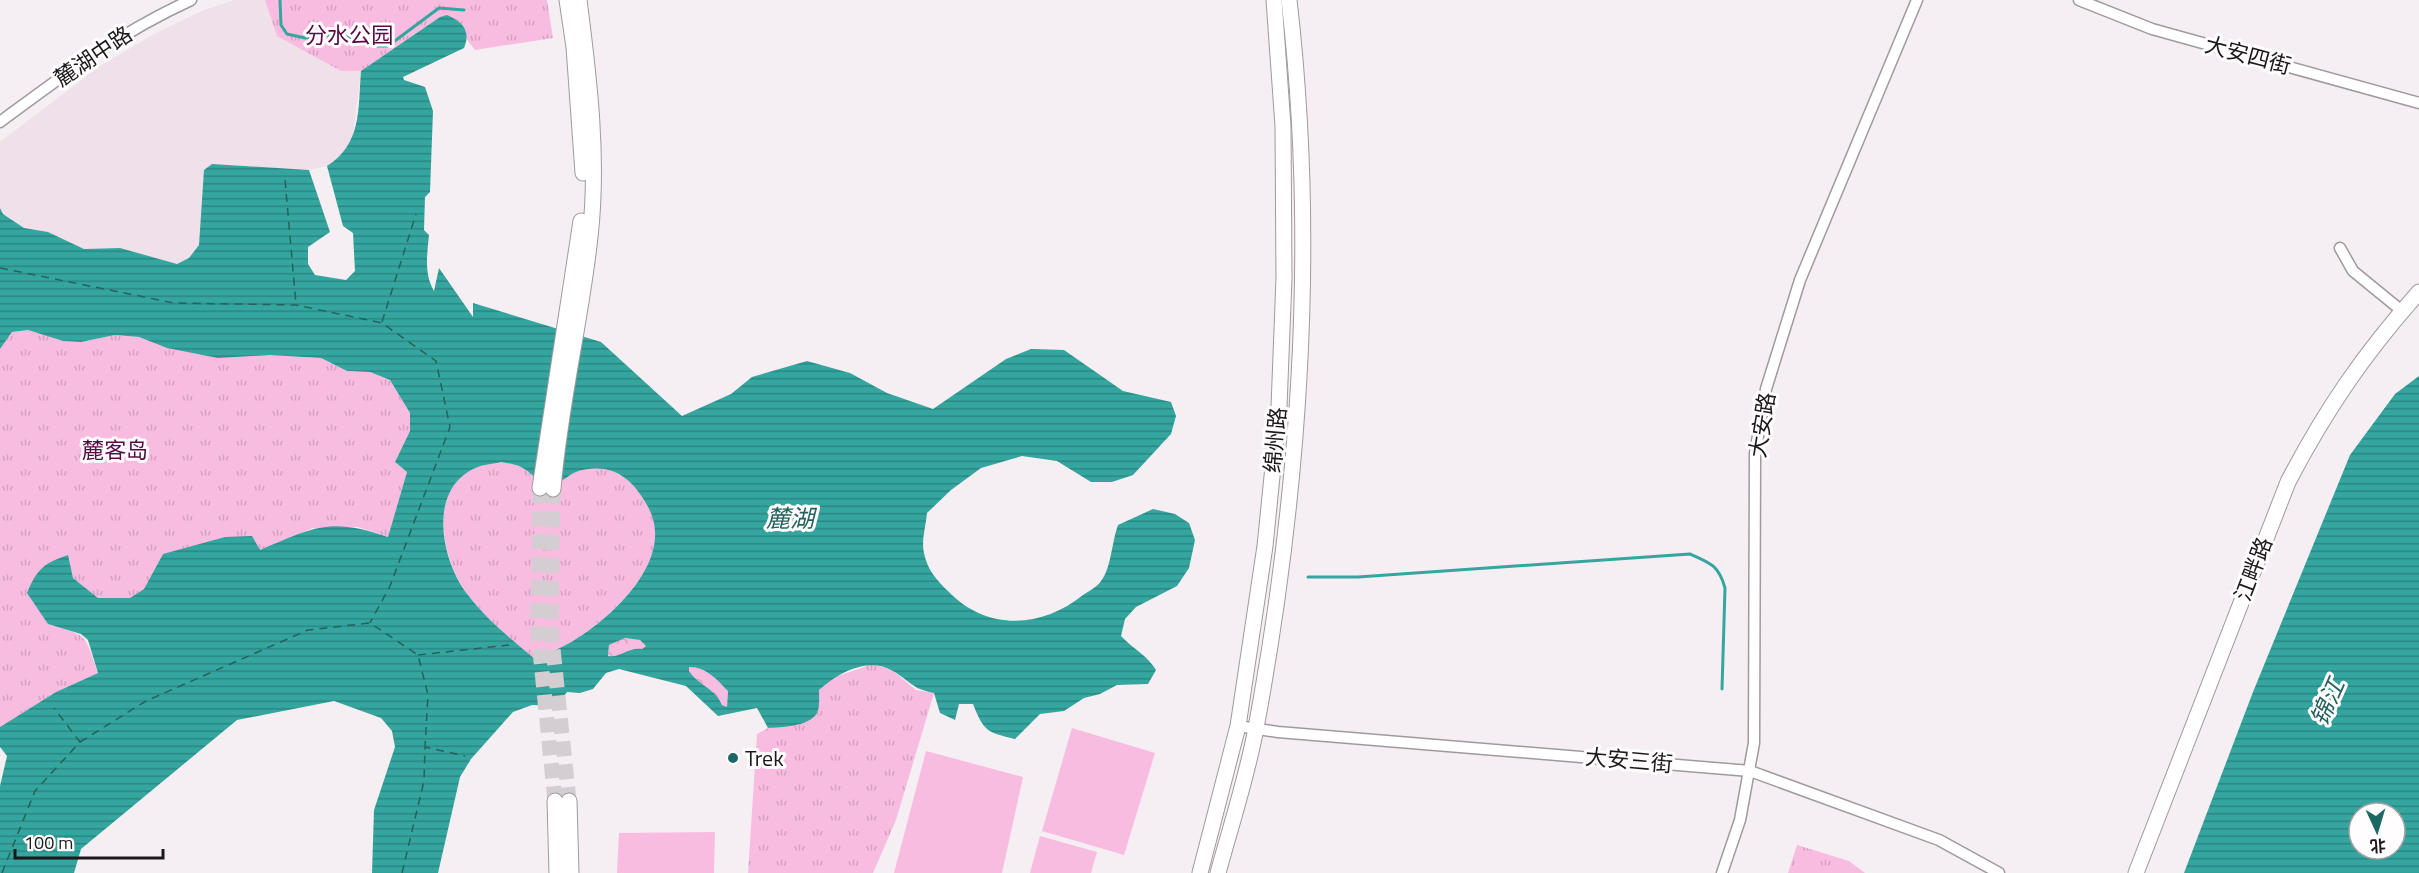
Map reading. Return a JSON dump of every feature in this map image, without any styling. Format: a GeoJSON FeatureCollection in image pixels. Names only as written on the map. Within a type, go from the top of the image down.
{"type":"FeatureCollection","features":[{"type":"Feature","properties":{"kind":"main road"},"geometry":{"type":"LineString","coordinates":[[546,488],[576,294],[584,180],[574,47],[567,0]]}},
{"type":"Feature","properties":{"kind":"main road"},"geometry":{"type":"LineString","coordinates":[[576,294],[591,235],[593,179],[585,42],[579,0]]}},
{"type":"Feature","properties":{"kind":"main road","name":"绵州路"},"geometry":{"type":"LineString","coordinates":[[1200,873],[1238,726],[1265,546],[1279,407],[1284,278],[1283,161],[1274,0]]}},
{"type":"Feature","properties":{"kind":"main road","name":"绵州路"},"geometry":{"type":"LineString","coordinates":[[1218,873],[1256,728],[1283,548],[1295,408],[1303,276],[1300,127],[1289,0]]}},
{"type":"Feature","properties":{"kind":"main road","name":"江畔路"},"geometry":{"type":"LineString","coordinates":[[2136,873],[2288,482],[2316,428],[2345,383],[2371,347],[2419,292]]}},
{"type":"Feature","properties":{"kind":"main road"},"geometry":{"type":"LineString","coordinates":[[556,873],[562,801],[571,873]]}},
{"type":"Feature","properties":{"kind":"street","name":"麓湖中路"},"geometry":{"type":"LineString","coordinates":[[0,122],[73,66],[115,39],[191,0]]}},
{"type":"Feature","properties":{"kind":"street","name":"大安路"},"geometry":{"type":"LineString","coordinates":[[1722,873],[1740,820],[1754,743],[1755,454],[1766,389],[1800,280],[1917,0]]}},
{"type":"Feature","properties":{"kind":"street","name":"大安四街"},"geometry":{"type":"LineString","coordinates":[[2079,0],[2152,29],[2419,103]]}},
{"type":"Feature","properties":{"kind":"street"},"geometry":{"type":"LineString","coordinates":[[2340,248],[2353,271],[2402,311]]}},
{"type":"Feature","properties":{"kind":"street","name":"大安三街"},"geometry":{"type":"LineString","coordinates":[[1238,726],[1278,732],[1750,771],[1939,840],[2000,873]]}},
{"type":"Feature","properties":{"kind":"shaded area"},"geometry":{"type":"Polygon","coordinates":[[[234,0],[265,0],[278,36],[341,70],[361,71],[352,142],[342,156],[327,166],[309,170],[212,164],[199,246],[189,258],[177,264],[120,248],[84,249],[48,232],[24,228],[2,213],[0,208],[0,142],[100,66],[156,33],[204,10],[234,0]]]}},
{"type":"Feature","properties":{"kind":"green space","name":"分水公园"},"geometry":{"type":"Polygon","coordinates":[[[265,0],[547,0],[553,38],[475,50],[455,24],[440,17],[361,71],[341,71],[277,36],[265,0]]]}},
{"type":"Feature","properties":{"kind":"green space","name":"麓客岛"},"geometry":{"type":"Polygon","coordinates":[[[28,330],[63,341],[81,342],[115,335],[139,337],[167,348],[321,358],[347,371],[370,372],[390,380],[410,413],[410,431],[395,462],[407,472],[388,537],[358,527],[313,528],[260,550],[163,554],[144,589],[130,598],[98,598],[73,578],[48,624],[71,631],[83,638],[98,673],[56,692],[0,727],[0,349],[12,332],[28,330]]]}},
{"type":"Feature","properties":{"kind":"green space"},"geometry":{"type":"Polygon","coordinates":[[[501,462],[519,466],[546,482],[560,481],[585,470],[612,471],[624,477],[637,490],[648,505],[655,525],[654,545],[648,565],[622,601],[573,641],[535,659],[508,637],[475,604],[459,581],[446,545],[445,507],[451,491],[462,477],[478,467],[501,462]]]}},
{"type":"Feature","properties":{"kind":"green space"},"geometry":{"type":"Polygon","coordinates":[[[625,638],[640,640],[646,646],[616,656],[608,656],[609,645],[625,638]]]}},
{"type":"Feature","properties":{"kind":"green space"},"geometry":{"type":"Polygon","coordinates":[[[873,664],[892,670],[916,690],[934,693],[896,820],[873,873],[748,873],[757,734],[768,728],[795,725],[818,712],[819,690],[832,678],[873,664]]]}},
{"type":"Feature","properties":{"kind":"green space"},"geometry":{"type":"Polygon","coordinates":[[[689,667],[706,672],[728,691],[727,707],[722,705],[693,676],[689,667]]]}},
{"type":"Feature","properties":{"kind":"green space"},"geometry":{"type":"Polygon","coordinates":[[[1072,728],[1155,753],[1124,855],[1042,831],[1072,728]]]}},
{"type":"Feature","properties":{"kind":"green space"},"geometry":{"type":"Polygon","coordinates":[[[926,751],[1023,777],[1002,873],[894,873],[926,751]]]}},
{"type":"Feature","properties":{"kind":"green space"},"geometry":{"type":"Polygon","coordinates":[[[715,832],[714,873],[617,873],[619,833],[715,832]]]}},
{"type":"Feature","properties":{"kind":"green space"},"geometry":{"type":"Polygon","coordinates":[[[1040,836],[1097,852],[1091,873],[1030,873],[1040,836]]]}},
{"type":"Feature","properties":{"kind":"green space"},"geometry":{"type":"Polygon","coordinates":[[[1797,845],[1849,861],[1865,873],[1788,873],[1797,845]]]}},
{"type":"Feature","properties":{"kind":"water","name":"麓湖"},"geometry":{"type":"Polygon","coordinates":[[[447,15],[461,24],[467,37],[464,48],[403,77],[404,80],[425,87],[433,111],[430,192],[425,197],[424,230],[429,235],[427,264],[431,285],[434,291],[439,268],[473,317],[473,303],[601,342],[682,416],[731,394],[752,377],[807,361],[850,373],[887,393],[933,409],[1006,359],[1031,349],[1064,350],[1123,391],[1171,402],[1176,416],[1171,434],[1133,475],[1112,482],[1091,482],[1057,461],[1022,456],[981,468],[951,490],[927,513],[923,539],[927,564],[936,579],[948,591],[963,604],[979,613],[996,619],[1014,621],[1050,614],[1067,606],[1097,585],[1107,569],[1118,525],[1153,509],[1175,514],[1189,523],[1195,540],[1189,568],[1177,586],[1136,607],[1125,619],[1121,636],[1156,670],[1148,684],[1117,685],[1100,694],[1084,698],[1064,711],[1040,714],[1015,739],[998,735],[984,726],[973,704],[959,704],[955,720],[940,713],[934,693],[916,687],[893,671],[874,665],[854,668],[819,690],[819,708],[813,718],[808,721],[768,728],[757,708],[718,716],[686,686],[619,669],[606,673],[593,689],[580,693],[567,692],[556,706],[532,705],[513,712],[471,759],[460,777],[438,873],[372,873],[374,810],[395,747],[392,731],[381,718],[334,701],[237,720],[81,849],[74,873],[0,873],[0,786],[7,756],[0,747],[0,727],[56,692],[98,673],[88,640],[81,634],[48,624],[27,593],[42,568],[68,555],[73,578],[98,598],[130,598],[144,589],[163,554],[225,537],[252,536],[260,550],[295,535],[323,527],[351,527],[388,537],[407,472],[395,462],[410,431],[410,413],[390,380],[370,372],[347,371],[321,358],[270,355],[218,358],[167,348],[139,337],[115,335],[81,342],[63,341],[28,330],[12,332],[0,349],[0,208],[3,214],[24,228],[48,232],[84,249],[120,248],[177,264],[189,258],[199,245],[204,170],[212,164],[309,170],[330,232],[308,247],[308,264],[315,275],[346,280],[355,271],[353,233],[343,226],[327,166],[347,147],[356,125],[361,71],[440,17],[447,15]],[[501,462],[478,467],[462,477],[451,491],[445,507],[443,526],[446,545],[459,581],[475,604],[508,637],[535,659],[573,641],[606,617],[622,601],[637,584],[648,565],[654,545],[654,525],[647,505],[637,490],[624,477],[612,471],[589,469],[552,482],[540,480],[519,466],[501,462]],[[625,638],[609,645],[608,656],[642,649],[646,646],[640,640],[625,638]],[[689,667],[689,671],[716,695],[722,705],[727,707],[728,691],[716,679],[701,669],[689,667]]]}},
{"type":"Feature","properties":{"kind":"water","name":"锦江"},"geometry":{"type":"Polygon","coordinates":[[[2419,376],[2419,873],[2184,873],[2253,692],[2350,455],[2395,394],[2419,376]]]}},
{"type":"Feature","properties":{"kind":"waterway"},"geometry":{"type":"LineString","coordinates":[[280,0],[281,25],[287,34],[305,38],[337,34],[372,46],[388,46],[439,8],[464,10]]}},
{"type":"Feature","properties":{"kind":"waterway"},"geometry":{"type":"LineString","coordinates":[[1308,577],[1358,577],[1690,554],[1713,566],[1720,575],[1725,588],[1722,689]]}},
{"type":"Feature","properties":{"kind":"ferry route"},"geometry":{"type":"LineString","coordinates":[[285,180],[296,304]]}},
{"type":"Feature","properties":{"kind":"ferry route"},"geometry":{"type":"LineString","coordinates":[[382,322],[416,214]]}},
{"type":"Feature","properties":{"kind":"ferry route"},"geometry":{"type":"LineString","coordinates":[[0,268],[174,303],[296,305],[382,323],[436,361],[450,427],[390,586],[370,623]]}},
{"type":"Feature","properties":{"kind":"ferry route"},"geometry":{"type":"LineString","coordinates":[[80,742],[146,701],[308,630],[370,623],[418,655],[428,695],[425,747]]}},
{"type":"Feature","properties":{"kind":"ferry route"},"geometry":{"type":"LineString","coordinates":[[418,655],[509,645]]}},
{"type":"Feature","properties":{"kind":"ferry route"},"geometry":{"type":"LineString","coordinates":[[2,873],[35,791],[80,742],[54,708]]}},
{"type":"Feature","properties":{"kind":"ferry route"},"geometry":{"type":"LineString","coordinates":[[402,873],[424,781],[425,747],[465,756]]}},
{"type":"Feature","properties":{"kind":"tunnel"},"geometry":{"type":"LineString","coordinates":[[540,488],[538,631],[555,801]]}},
{"type":"Feature","properties":{"kind":"tunnel"},"geometry":{"type":"LineString","coordinates":[[553,489],[551,630],[569,801]]}},
{"type":"Feature","properties":{"kind":"place","name":"Trek"},"geometry":{"type":"Point","coordinates":[733,758]}}]}
